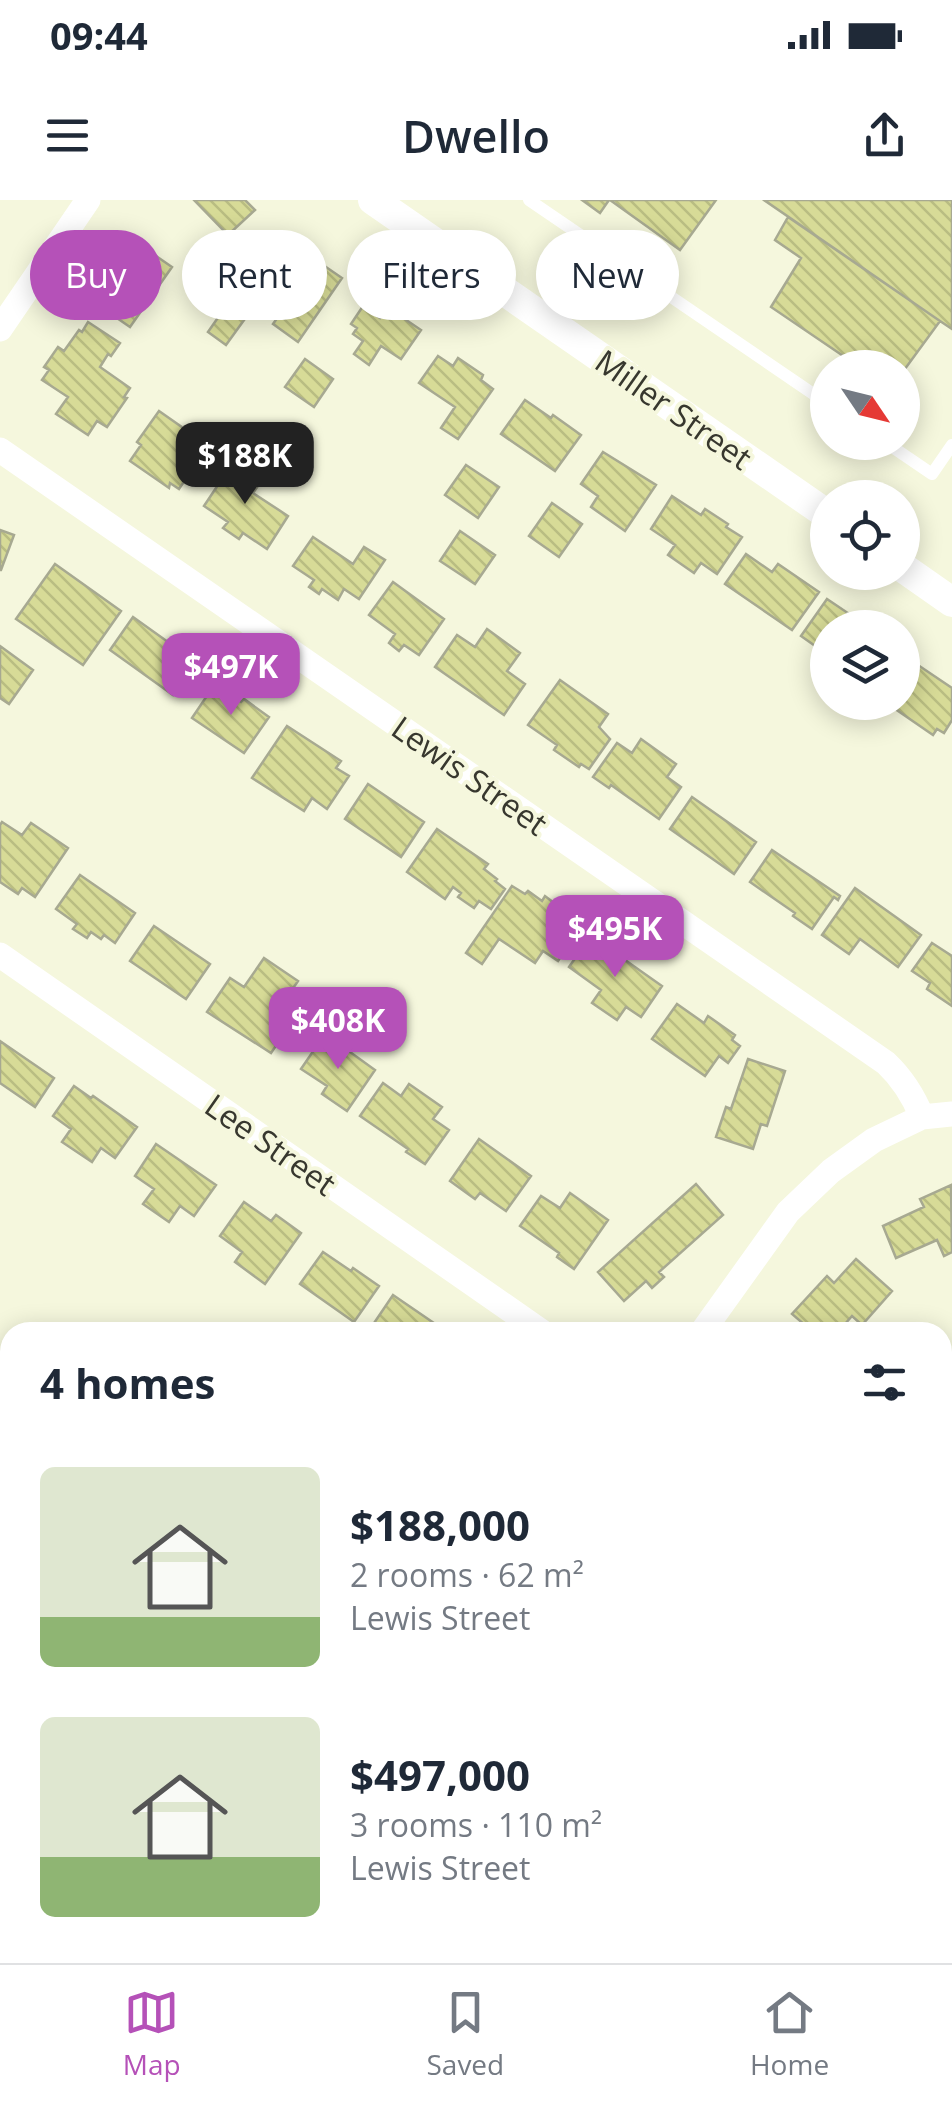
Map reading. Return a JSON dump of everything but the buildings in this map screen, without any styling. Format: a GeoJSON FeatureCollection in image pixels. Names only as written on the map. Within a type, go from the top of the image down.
{"type":"FeatureCollection","features":[{"type":"Feature","properties":{"kind":"street"},"geometry":{"type":"LineString","coordinates":[[0,329],[88,200]]}},
{"type":"Feature","properties":{"kind":"street","name":"Miller Street"},"geometry":{"type":"LineString","coordinates":[[373,200],[810,503]]}},
{"type":"Feature","properties":{"kind":"street","name":"Lewis Street"},"geometry":{"type":"LineString","coordinates":[[0,450],[886,1063],[914,1096],[922,1117]]}},
{"type":"Feature","properties":{"kind":"street"},"geometry":{"type":"LineString","coordinates":[[920,580],[952,602]]}},
{"type":"Feature","properties":{"kind":"street","name":"Lee Street"},"geometry":{"type":"LineString","coordinates":[[0,955],[528,1322]]}},
{"type":"Feature","properties":{"kind":"street"},"geometry":{"type":"LineString","coordinates":[[709,1322],[788,1212],[832,1172],[874,1140],[922,1117],[952,1114]]}},
{"type":"Feature","properties":{"kind":"lane"},"geometry":{"type":"LineString","coordinates":[[529,200],[810,392]]}},
{"type":"Feature","properties":{"kind":"lane"},"geometry":{"type":"LineString","coordinates":[[911,460],[932,474],[952,445]]}}]}
